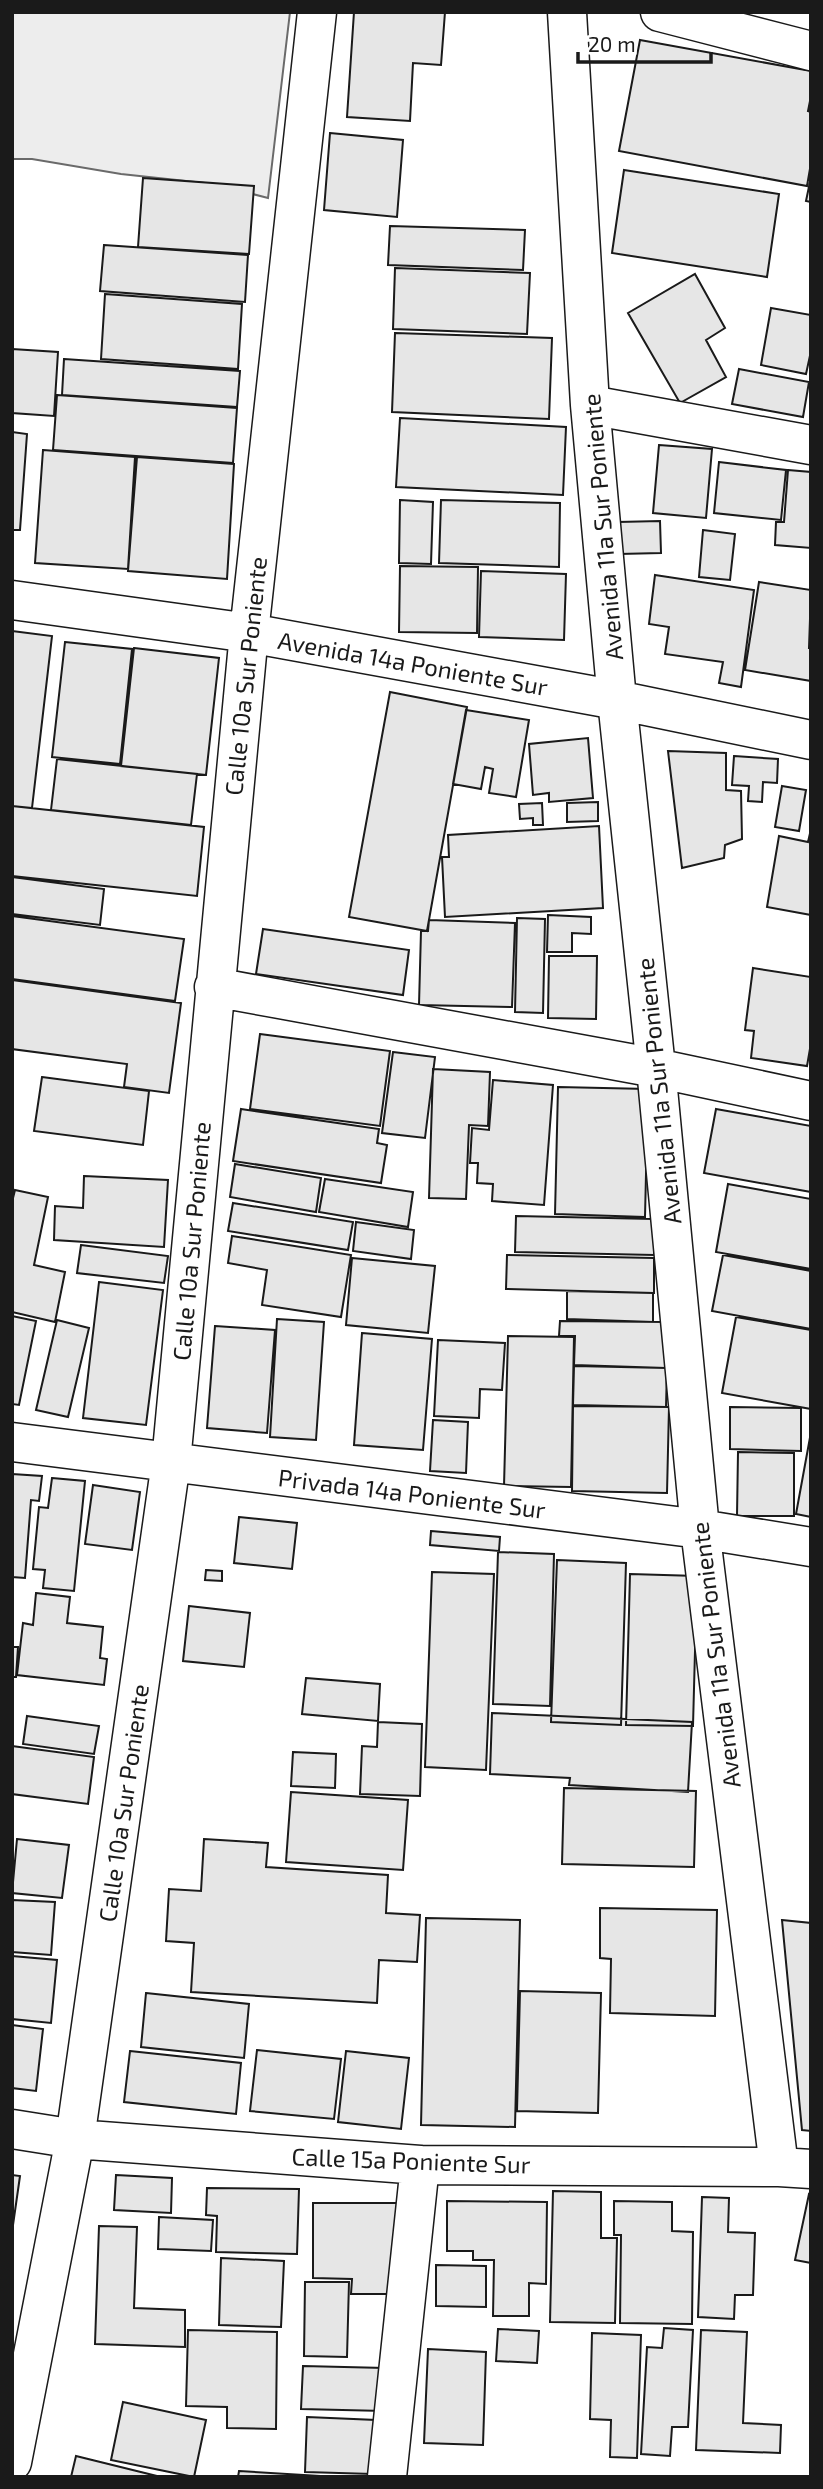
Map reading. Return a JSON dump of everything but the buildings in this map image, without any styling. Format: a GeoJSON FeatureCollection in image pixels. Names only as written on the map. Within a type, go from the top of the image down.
{"type":"FeatureCollection","features":[{"type":"Feature","properties":{"kind":"street","name":"Calle 10a Sur Poniente"},"geometry":{"type":"LineString","coordinates":[[12,2462],[75,2139],[171,1462],[249,634],[317,12]]}},
{"type":"Feature","properties":{"kind":"street","name":"Avenida 11a Sur Poniente"},"geometry":{"type":"LineString","coordinates":[[567,12],[590,405],[699,1529],[795,2168]]}},
{"type":"Feature","properties":{"kind":"street"},"geometry":{"type":"LineString","coordinates":[[660,12],[811,51]]}},
{"type":"Feature","properties":{"kind":"street"},"geometry":{"type":"LineString","coordinates":[[590,405],[811,445]]}},
{"type":"Feature","properties":{"kind":"street","name":"Avenida 14a Poniente Sur"},"geometry":{"type":"LineString","coordinates":[[12,600],[249,634],[617,700],[811,740]]}},
{"type":"Feature","properties":{"kind":"street"},"geometry":{"type":"LineString","coordinates":[[214,987],[656,1068],[811,1101]]}},
{"type":"Feature","properties":{"kind":"street","name":"Privada 14a Poniente Sur"},"geometry":{"type":"LineString","coordinates":[[12,1442],[699,1529],[811,1547]]}},
{"type":"Feature","properties":{"kind":"street","name":"Calle 15a Poniente Sur"},"geometry":{"type":"LineString","coordinates":[[12,2129],[75,2139],[420,2165],[795,2168]]}},
{"type":"Feature","properties":{"kind":"street"},"geometry":{"type":"LineString","coordinates":[[387,2477],[420,2165]]}},
{"type":"Feature","properties":{"kind":"shaded area"},"geometry":{"type":"Polygon","coordinates":[[[12,12],[290,12],[268,198],[214,184],[121,174],[32,159],[12,159],[12,12]]]}}]}
